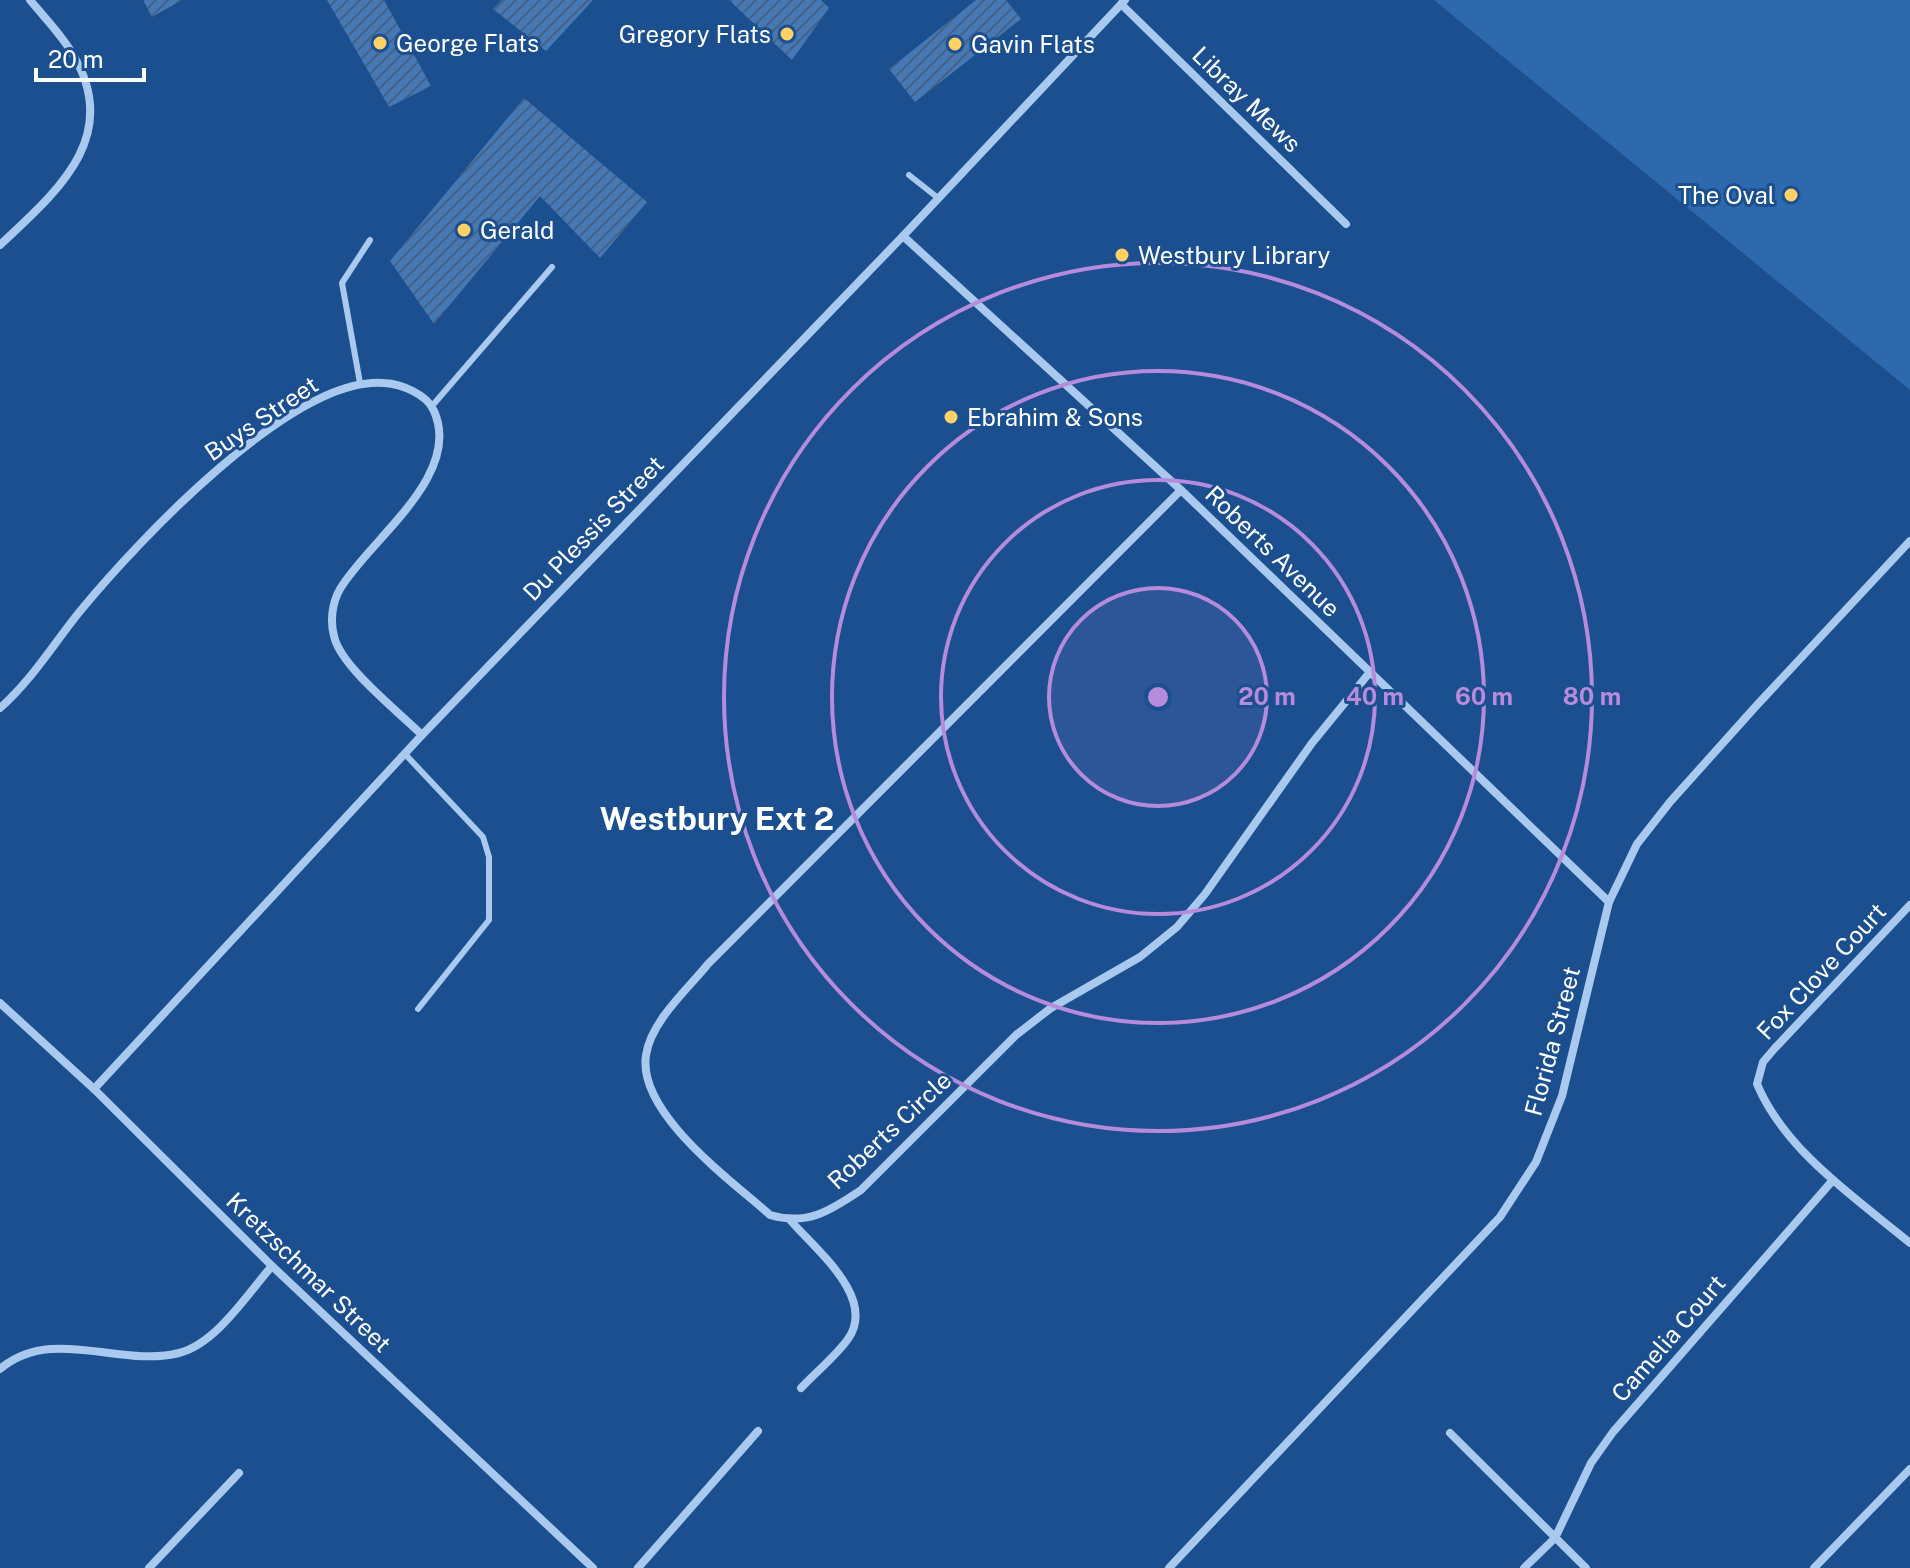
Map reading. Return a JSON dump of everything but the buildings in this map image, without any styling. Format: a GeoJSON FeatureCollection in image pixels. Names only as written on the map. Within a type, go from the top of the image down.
{"type":"FeatureCollection","features":[{"type":"Feature","properties":{"kind":"street"},"geometry":{"type":"LineString","coordinates":[[0,245],[56,193],[76,166],[89,110],[83,79],[73,53],[30,0]]}},
{"type":"Feature","properties":{"kind":"street","name":"Du Plessis Street"},"geometry":{"type":"LineString","coordinates":[[94,1089],[422,735],[903,236],[1123,2]]}},
{"type":"Feature","properties":{"kind":"street","name":"Libray Mews"},"geometry":{"type":"LineString","coordinates":[[1123,2],[1346,224]]}},
{"type":"Feature","properties":{"kind":"street","name":"Roberts Avenue"},"geometry":{"type":"LineString","coordinates":[[903,236],[1181,490],[1609,902]]}},
{"type":"Feature","properties":{"kind":"street","name":"Buys Street"},"geometry":{"type":"LineString","coordinates":[[0,708],[37,670],[82,608],[181,501],[280,424],[334,391],[360,383],[386,383],[415,392],[432,406]]}},
{"type":"Feature","properties":{"kind":"street"},"geometry":{"type":"LineString","coordinates":[[422,735],[347,661],[334,640],[331,619],[337,593],[349,575],[397,521],[432,469],[438,456],[440,424],[432,406]]}},
{"type":"Feature","properties":{"kind":"street"},"geometry":{"type":"LineString","coordinates":[[801,1388],[850,1337],[857,1312],[849,1288],[791,1221],[770,1215],[667,1120],[647,1082],[646,1054],[655,1029],[708,964],[1181,490]]}},
{"type":"Feature","properties":{"kind":"street","name":"Florida Street"},"geometry":{"type":"LineString","coordinates":[[1169,1568],[1500,1217],[1536,1162],[1562,1096],[1609,902],[1637,844],[1670,802],[1910,541]]}},
{"type":"Feature","properties":{"kind":"street","name":"Roberts Circle"},"geometry":{"type":"LineString","coordinates":[[791,1221],[833,1209],[861,1190],[1016,1035],[1051,1008],[1140,957],[1177,927],[1205,894],[1312,743],[1370,672]]}},
{"type":"Feature","properties":{"kind":"street","name":"Fox Clove Court"},"geometry":{"type":"LineString","coordinates":[[1910,905],[1763,1062],[1757,1084],[1776,1119],[1833,1180],[1910,1243]]}},
{"type":"Feature","properties":{"kind":"street","name":"Kretzschmar Street"},"geometry":{"type":"LineString","coordinates":[[0,1003],[94,1089],[272,1266],[593,1568]]}},
{"type":"Feature","properties":{"kind":"street","name":"Camelia Court"},"geometry":{"type":"LineString","coordinates":[[1555,1538],[1591,1463],[1613,1432],[1833,1180]]}},
{"type":"Feature","properties":{"kind":"street"},"geometry":{"type":"LineString","coordinates":[[0,1369],[12,1359],[38,1350],[149,1355],[180,1353],[203,1340],[272,1266]]}},
{"type":"Feature","properties":{"kind":"street"},"geometry":{"type":"LineString","coordinates":[[638,1568],[758,1431]]}},
{"type":"Feature","properties":{"kind":"street"},"geometry":{"type":"LineString","coordinates":[[1450,1433],[1586,1568]]}},
{"type":"Feature","properties":{"kind":"street"},"geometry":{"type":"LineString","coordinates":[[1814,1568],[1910,1469]]}},
{"type":"Feature","properties":{"kind":"street"},"geometry":{"type":"LineString","coordinates":[[149,1568],[239,1473]]}},
{"type":"Feature","properties":{"kind":"street"},"geometry":{"type":"LineString","coordinates":[[1524,1568],[1555,1538]]}},
{"type":"Feature","properties":{"kind":"lane"},"geometry":{"type":"LineString","coordinates":[[909,175],[938,198]]}},
{"type":"Feature","properties":{"kind":"lane"},"geometry":{"type":"LineString","coordinates":[[360,383],[342,283],[370,240]]}},
{"type":"Feature","properties":{"kind":"lane"},"geometry":{"type":"LineString","coordinates":[[432,406],[552,267]]}},
{"type":"Feature","properties":{"kind":"lane"},"geometry":{"type":"LineString","coordinates":[[405,754],[483,837],[489,857],[489,920],[418,1009]]}},
{"type":"Feature","properties":{"kind":"shaded area","name":"The Oval"},"geometry":{"type":"Polygon","coordinates":[[[1434,0],[1910,0],[1910,390],[1434,0]]]}},
{"type":"Feature","properties":{"kind":"place","name":"Gregory Flats"},"geometry":{"type":"Point","coordinates":[787,34]}},
{"type":"Feature","properties":{"kind":"place","name":"George Flats"},"geometry":{"type":"Point","coordinates":[380,43]}},
{"type":"Feature","properties":{"kind":"place","name":"Gavin Flats"},"geometry":{"type":"Point","coordinates":[955,44]}},
{"type":"Feature","properties":{"kind":"place","name":"The Oval"},"geometry":{"type":"Point","coordinates":[1791,195]}},
{"type":"Feature","properties":{"kind":"place","name":"Gerald"},"geometry":{"type":"Point","coordinates":[464,230]}},
{"type":"Feature","properties":{"kind":"place","name":"Westbury Library"},"geometry":{"type":"Point","coordinates":[1122,255]}},
{"type":"Feature","properties":{"kind":"place","name":"Ebrahim & Sons"},"geometry":{"type":"Point","coordinates":[951,417]}},
{"type":"Feature","properties":{"kind":"district","name":"Westbury Ext 2"},"geometry":{"type":"Point","coordinates":[717,818]}}]}
